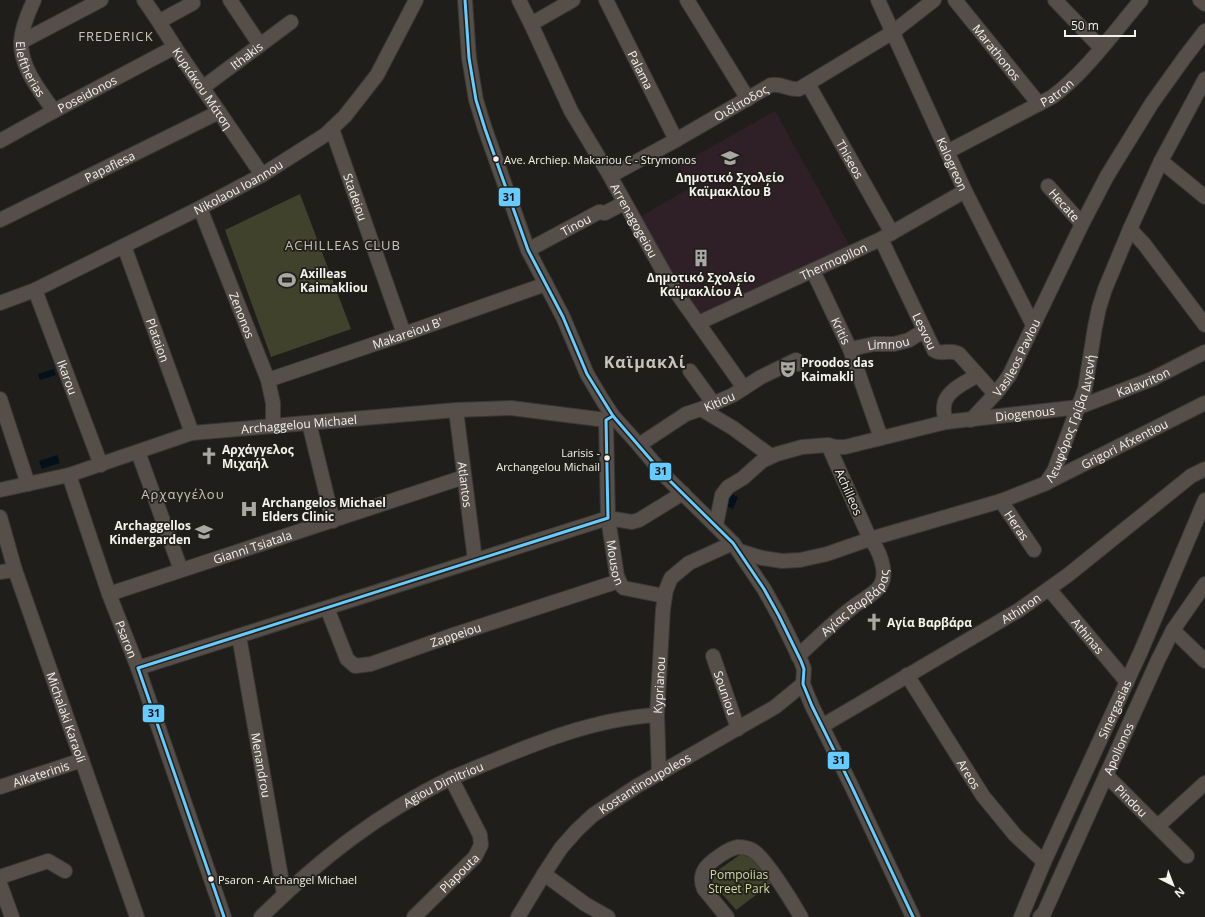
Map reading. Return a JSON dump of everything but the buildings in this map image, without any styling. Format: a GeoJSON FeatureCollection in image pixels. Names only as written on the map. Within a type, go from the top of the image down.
{"type":"FeatureCollection","features":[{"type":"Feature","properties":{"kind":"street","name":"Eleftherias"},"geometry":{"type":"LineString","coordinates":[[34,0],[25,24],[21,42],[23,58],[35,83],[54,111]]}},
{"type":"Feature","properties":{"kind":"street"},"geometry":{"type":"LineString","coordinates":[[21,42],[101,0]]}},
{"type":"Feature","properties":{"kind":"street","name":"Κυριάκου Μάτση"},"geometry":{"type":"LineString","coordinates":[[144,0],[160,21],[202,88],[262,175]]}},
{"type":"Feature","properties":{"kind":"street"},"geometry":{"type":"LineString","coordinates":[[230,0],[260,45]]}},
{"type":"Feature","properties":{"kind":"street","name":"Nikolaou Ioannou"},"geometry":{"type":"LineString","coordinates":[[0,302],[34,290],[200,208],[262,175],[332,129],[354,106],[377,75],[416,0]]}},
{"type":"Feature","properties":{"kind":"street"},"geometry":{"type":"LineString","coordinates":[[465,0],[470,58],[476,100],[485,129],[528,250],[563,317],[587,374],[603,401],[610,418],[736,547],[764,589],[779,616],[804,669],[804,684],[812,706],[881,847],[913,917]]}},
{"type":"Feature","properties":{"kind":"street","name":"Arrenagogeiou"},"geometry":{"type":"LineString","coordinates":[[519,0],[571,111],[610,176],[669,282],[744,388]]}},
{"type":"Feature","properties":{"kind":"street"},"geometry":{"type":"LineString","coordinates":[[531,24],[573,0]]}},
{"type":"Feature","properties":{"kind":"street","name":"Palama"},"geometry":{"type":"LineString","coordinates":[[606,0],[676,140]]}},
{"type":"Feature","properties":{"kind":"street"},"geometry":{"type":"LineString","coordinates":[[687,0],[748,99]]}},
{"type":"Feature","properties":{"kind":"street","name":"Kalogreon"},"geometry":{"type":"LineString","coordinates":[[878,0],[965,191],[1033,325]]}},
{"type":"Feature","properties":{"kind":"street"},"geometry":{"type":"LineString","coordinates":[[893,32],[934,0]]}},
{"type":"Feature","properties":{"kind":"street","name":"Marathonos"},"geometry":{"type":"LineString","coordinates":[[955,0],[1039,104]]}},
{"type":"Feature","properties":{"kind":"street"},"geometry":{"type":"LineString","coordinates":[[1055,0],[1101,48]]}},
{"type":"Feature","properties":{"kind":"street","name":"Patron"},"geometry":{"type":"LineString","coordinates":[[947,152],[1052,97],[1068,85],[1086,66],[1141,0]]}},
{"type":"Feature","properties":{"kind":"street"},"geometry":{"type":"LineString","coordinates":[[1200,0],[1205,4]]}},
{"type":"Feature","properties":{"kind":"street"},"geometry":{"type":"LineString","coordinates":[[160,21],[193,3]]}},
{"type":"Feature","properties":{"kind":"street","name":"Ithakis"},"geometry":{"type":"LineString","coordinates":[[202,88],[291,22]]}},
{"type":"Feature","properties":{"kind":"street","name":"Vasileos Pavlou"},"geometry":{"type":"LineString","coordinates":[[971,420],[1009,376],[1082,224],[1107,176],[1181,62],[1205,31]]}},
{"type":"Feature","properties":{"kind":"street","name":"Οιδίποδος"},"geometry":{"type":"LineString","coordinates":[[610,176],[771,85],[777,84],[794,90],[799,89],[893,32]]}},
{"type":"Feature","properties":{"kind":"street","name":"Poseidonos"},"geometry":{"type":"LineString","coordinates":[[0,141],[175,47]]}},
{"type":"Feature","properties":{"kind":"street","name":"Thiseos"},"geometry":{"type":"LineString","coordinates":[[808,84],[887,236]]}},
{"type":"Feature","properties":{"kind":"street","name":"Λεωφόρος Γρίβα Διγενή"},"geometry":{"type":"LineString","coordinates":[[736,547],[762,558],[782,561],[800,560],[827,554],[870,539],[1001,501],[1030,491],[1044,484],[1054,471],[1085,389],[1092,342],[1099,308],[1105,289],[1161,161],[1203,87]]}},
{"type":"Feature","properties":{"kind":"street","name":"Papaflesa"},"geometry":{"type":"LineString","coordinates":[[0,220],[219,112]]}},
{"type":"Feature","properties":{"kind":"street","name":"Stadeiou"},"geometry":{"type":"LineString","coordinates":[[332,129],[404,334]]}},
{"type":"Feature","properties":{"kind":"street"},"geometry":{"type":"LineString","coordinates":[[1161,161],[1205,197]]}},
{"type":"Feature","properties":{"kind":"street","name":"Hecate"},"geometry":{"type":"LineString","coordinates":[[1048,186],[1082,224]]}},
{"type":"Feature","properties":{"kind":"street","name":"Thermopilon"},"geometry":{"type":"LineString","coordinates":[[698,322],[813,271],[887,236],[965,191]]}},
{"type":"Feature","properties":{"kind":"street","name":"Tinou"},"geometry":{"type":"LineString","coordinates":[[528,250],[600,212],[605,212],[624,203]]}},
{"type":"Feature","properties":{"kind":"street","name":"Zenonos"},"geometry":{"type":"LineString","coordinates":[[200,208],[268,380],[274,403],[273,426]]}},
{"type":"Feature","properties":{"kind":"street"},"geometry":{"type":"LineString","coordinates":[[1130,229],[1144,244],[1205,325]]}},
{"type":"Feature","properties":{"kind":"street","name":"Lesvou"},"geometry":{"type":"LineString","coordinates":[[887,236],[934,350],[937,352],[953,351],[959,354],[995,394]]}},
{"type":"Feature","properties":{"kind":"street","name":"Plataion"},"geometry":{"type":"LineString","coordinates":[[124,246],[192,433]]}},
{"type":"Feature","properties":{"kind":"street","name":"Kritis"},"geometry":{"type":"LineString","coordinates":[[813,271],[850,349],[881,438]]}},
{"type":"Feature","properties":{"kind":"street","name":"Makareiou B'"},"geometry":{"type":"LineString","coordinates":[[268,380],[546,284]]}},
{"type":"Feature","properties":{"kind":"street","name":"Ikarou"},"geometry":{"type":"LineString","coordinates":[[34,290],[101,465]]}},
{"type":"Feature","properties":{"kind":"street","name":"Limnou"},"geometry":{"type":"LineString","coordinates":[[850,349],[874,344],[894,344],[926,333]]}},
{"type":"Feature","properties":{"kind":"street","name":"Kalavriton"},"geometry":{"type":"LineString","coordinates":[[1079,407],[1152,379],[1205,352]]}},
{"type":"Feature","properties":{"kind":"street","name":"Kitiou"},"geometry":{"type":"LineString","coordinates":[[639,446],[686,414],[701,410],[714,404],[791,362],[796,360],[798,364]]}},
{"type":"Feature","properties":{"kind":"street"},"geometry":{"type":"LineString","coordinates":[[690,371],[714,404]]}},
{"type":"Feature","properties":{"kind":"street"},"geometry":{"type":"LineString","coordinates":[[946,422],[943,407],[948,396],[955,389],[978,375]]}},
{"type":"Feature","properties":{"kind":"street"},"geometry":{"type":"LineString","coordinates":[[0,399],[28,484]]}},
{"type":"Feature","properties":{"kind":"street","name":"Grigori Afxentiou"},"geometry":{"type":"LineString","coordinates":[[1044,484],[1205,403]]}},
{"type":"Feature","properties":{"kind":"street","name":"Diogenous"},"geometry":{"type":"LineString","coordinates":[[971,420],[1079,407]]}},
{"type":"Feature","properties":{"kind":"street","name":"Archaggelou Michael"},"geometry":{"type":"LineString","coordinates":[[0,490],[69,475],[192,433],[456,410],[511,408],[610,418]]}},
{"type":"Feature","properties":{"kind":"street","name":"Atlantos"},"geometry":{"type":"LineString","coordinates":[[456,410],[475,560]]}},
{"type":"Feature","properties":{"kind":"street"},"geometry":{"type":"LineString","coordinates":[[701,410],[733,428],[771,456]]}},
{"type":"Feature","properties":{"kind":"street","name":"Mouson"},"geometry":{"type":"LineString","coordinates":[[610,418],[608,518],[619,581],[624,588],[664,596]]}},
{"type":"Feature","properties":{"kind":"street"},"geometry":{"type":"LineString","coordinates":[[716,525],[724,490],[750,472],[762,461],[771,456],[802,447],[828,445],[845,447],[946,422],[971,420]]}},
{"type":"Feature","properties":{"kind":"street"},"geometry":{"type":"LineString","coordinates":[[309,423],[333,521]]}},
{"type":"Feature","properties":{"kind":"street","name":"Achilleos"},"geometry":{"type":"LineString","coordinates":[[828,445],[870,539]]}},
{"type":"Feature","properties":{"kind":"street"},"geometry":{"type":"LineString","coordinates":[[138,452],[181,570]]}},
{"type":"Feature","properties":{"kind":"street","name":"Athinon"},"geometry":{"type":"LineString","coordinates":[[822,726],[1019,610],[1049,589],[1191,476],[1205,469]]}},
{"type":"Feature","properties":{"kind":"street","name":"Psaron"},"geometry":{"type":"LineString","coordinates":[[69,475],[109,594],[138,668],[224,917]]}},
{"type":"Feature","properties":{"kind":"street","name":"Gianni Tsiatala"},"geometry":{"type":"LineString","coordinates":[[109,594],[464,477]]}},
{"type":"Feature","properties":{"kind":"street"},"geometry":{"type":"LineString","coordinates":[[138,668],[608,518],[632,522],[639,520],[683,493]]}},
{"type":"Feature","properties":{"kind":"street","name":"Sinergasias"},"geometry":{"type":"LineString","coordinates":[[1021,917],[1044,862],[1141,651],[1205,500]]}},
{"type":"Feature","properties":{"kind":"street","name":"Heras"},"geometry":{"type":"LineString","coordinates":[[1001,501],[1034,550]]}},
{"type":"Feature","properties":{"kind":"street","name":"Michalaki Karaoli"},"geometry":{"type":"LineString","coordinates":[[0,517],[15,570],[137,917]]}},
{"type":"Feature","properties":{"kind":"street","name":"Αγίας Βαρβάρας"},"geometry":{"type":"LineString","coordinates":[[798,656],[852,608],[881,585],[884,575],[881,557],[879,550],[870,539]]}},
{"type":"Feature","properties":{"kind":"street","name":"Kyprianou"},"geometry":{"type":"LineString","coordinates":[[659,774],[657,715],[664,596],[668,582],[675,573],[689,563],[736,547]]}},
{"type":"Feature","properties":{"kind":"street"},"geometry":{"type":"LineString","coordinates":[[0,572],[15,570]]}},
{"type":"Feature","properties":{"kind":"street","name":"Zappeiou"},"geometry":{"type":"LineString","coordinates":[[328,608],[346,659],[355,666],[370,664],[450,636],[619,581]]}},
{"type":"Feature","properties":{"kind":"street","name":"Apollonos"},"geometry":{"type":"LineString","coordinates":[[1040,917],[1044,913],[1158,660],[1173,630],[1205,584]]}},
{"type":"Feature","properties":{"kind":"street","name":"Athinas"},"geometry":{"type":"LineString","coordinates":[[1049,589],[1127,682]]}},
{"type":"Feature","properties":{"kind":"street"},"geometry":{"type":"LineString","coordinates":[[1173,630],[1205,661]]}},
{"type":"Feature","properties":{"kind":"street","name":"Menandrou"},"geometry":{"type":"LineString","coordinates":[[239,636],[284,894]]}},
{"type":"Feature","properties":{"kind":"street"},"geometry":{"type":"LineString","coordinates":[[1141,651],[1158,660]]}},
{"type":"Feature","properties":{"kind":"street","name":"Souniou"},"geometry":{"type":"LineString","coordinates":[[713,656],[738,729]]}},
{"type":"Feature","properties":{"kind":"street","name":"Areos"},"geometry":{"type":"LineString","coordinates":[[907,675],[983,796],[1015,835],[1044,862]]}},
{"type":"Feature","properties":{"kind":"street","name":"Kostantinoupoleos"},"geometry":{"type":"LineString","coordinates":[[518,917],[544,874],[565,844],[589,818],[618,798],[775,707],[804,684]]}},
{"type":"Feature","properties":{"kind":"street","name":"Agiou Dimitriou"},"geometry":{"type":"LineString","coordinates":[[261,917],[284,894],[334,850],[354,835],[398,806],[452,778],[521,749],[575,731],[627,718],[657,715]]}},
{"type":"Feature","properties":{"kind":"street","name":"Aikaterinis"},"geometry":{"type":"LineString","coordinates":[[0,787],[82,760]]}},
{"type":"Feature","properties":{"kind":"street","name":"Pindou"},"geometry":{"type":"LineString","coordinates":[[1106,775],[1187,856]]}},
{"type":"Feature","properties":{"kind":"street","name":"Plapouta"},"geometry":{"type":"LineString","coordinates":[[414,917],[475,857],[481,845],[480,835],[452,778]]}},
{"type":"Feature","properties":{"kind":"street","name":"Pindou"},"geometry":{"type":"LineString","coordinates":[[1158,826],[1205,783]]}},
{"type":"Feature","properties":{"kind":"street"},"geometry":{"type":"LineString","coordinates":[[1058,834],[1078,836]]}},
{"type":"Feature","properties":{"kind":"street"},"geometry":{"type":"LineString","coordinates":[[727,917],[704,890],[702,885],[702,875],[709,864],[730,850],[738,847],[747,848],[755,852],[770,870],[801,917]]}},
{"type":"Feature","properties":{"kind":"street"},"geometry":{"type":"LineString","coordinates":[[0,878],[48,861],[65,871]]}},
{"type":"Feature","properties":{"kind":"street"},"geometry":{"type":"LineString","coordinates":[[544,874],[585,904],[608,917]]}},
{"type":"Feature","properties":{"kind":"street"},"geometry":{"type":"LineString","coordinates":[[0,884],[12,917]]}},
{"type":"Feature","properties":{"kind":"shaded area"},"geometry":{"type":"Polygon","coordinates":[[[775,111],[851,248],[699,316],[638,218],[690,188],[679,165],[775,111]]]}},
{"type":"Feature","properties":{"kind":"green space","name":"Axilleas Kaimakliou"},"geometry":{"type":"Polygon","coordinates":[[[300,194],[351,329],[271,357],[225,230],[300,194]]]}},
{"type":"Feature","properties":{"kind":"green space","name":"Pompoiias Street Park"},"geometry":{"type":"Polygon","coordinates":[[[741,854],[752,854],[772,883],[736,910],[712,882],[714,873],[741,854]]]}},
{"type":"Feature","properties":{"kind":"water"},"geometry":{"type":"Polygon","coordinates":[[[54,369],[56,375],[40,380],[38,374],[54,369]]]}},
{"type":"Feature","properties":{"kind":"water"},"geometry":{"type":"Polygon","coordinates":[[[57,455],[60,463],[42,469],[39,461],[57,455]]]}},
{"type":"Feature","properties":{"kind":"water"},"geometry":{"type":"Polygon","coordinates":[[[729,493],[738,497],[733,509],[725,505],[729,493]]]}},
{"type":"Feature","properties":{"kind":"transit line","name":"31"},"geometry":{"type":"LineString","coordinates":[[465,0],[469,58],[476,100],[485,129],[528,250],[563,317],[587,374],[613,416],[665,476],[733,543],[764,589],[801,661],[804,669],[803,684],[812,706],[913,917]]}},
{"type":"Feature","properties":{"kind":"transit line","name":"31"},"geometry":{"type":"LineString","coordinates":[[224,917],[138,668],[608,518],[606,420],[613,416]]}},
{"type":"Feature","properties":{"kind":"place","name":"Δημοτικό Σχολείο Καϊμακλίου Β΄"},"geometry":{"type":"Point","coordinates":[730,158]}},
{"type":"Feature","properties":{"kind":"place","name":"Ave. Archiep. Makariou C - Strymonos"},"geometry":{"type":"Point","coordinates":[496,159]}},
{"type":"Feature","properties":{"kind":"place","name":"Δημοτικό Σχολείο Καϊμακλίου Α΄"},"geometry":{"type":"Point","coordinates":[701,258]}},
{"type":"Feature","properties":{"kind":"place","name":"Axilleas Kaimakliou"},"geometry":{"type":"Point","coordinates":[287,280]}},
{"type":"Feature","properties":{"kind":"place","name":"Proodos das Kaimakli"},"geometry":{"type":"Point","coordinates":[788,369]}},
{"type":"Feature","properties":{"kind":"place","name":"Αρχάγγελος Μιχαήλ"},"geometry":{"type":"Point","coordinates":[209,456]}},
{"type":"Feature","properties":{"kind":"place","name":"Larisis - Archangelou Michail"},"geometry":{"type":"Point","coordinates":[607,458]}},
{"type":"Feature","properties":{"kind":"place","name":"Archangelos Michael Elders Clinic"},"geometry":{"type":"Point","coordinates":[249,509]}},
{"type":"Feature","properties":{"kind":"place","name":"Archaggellos Kindergarden"},"geometry":{"type":"Point","coordinates":[204,532]}},
{"type":"Feature","properties":{"kind":"place","name":"Αγία Βαρβάρα"},"geometry":{"type":"Point","coordinates":[874,622]}},
{"type":"Feature","properties":{"kind":"place","name":"Psaron - Archangel Michael"},"geometry":{"type":"Point","coordinates":[211,879]}},
{"type":"Feature","properties":{"kind":"district","name":"FREDERICK"},"geometry":{"type":"Point","coordinates":[116,36]}},
{"type":"Feature","properties":{"kind":"district","name":"ACHILLEAS CLUB"},"geometry":{"type":"Point","coordinates":[343,245]}},
{"type":"Feature","properties":{"kind":"district","name":"Καϊμακλί"},"geometry":{"type":"Point","coordinates":[645,362]}},
{"type":"Feature","properties":{"kind":"district","name":"Αρχαγγέλου"},"geometry":{"type":"Point","coordinates":[183,494]}}]}
